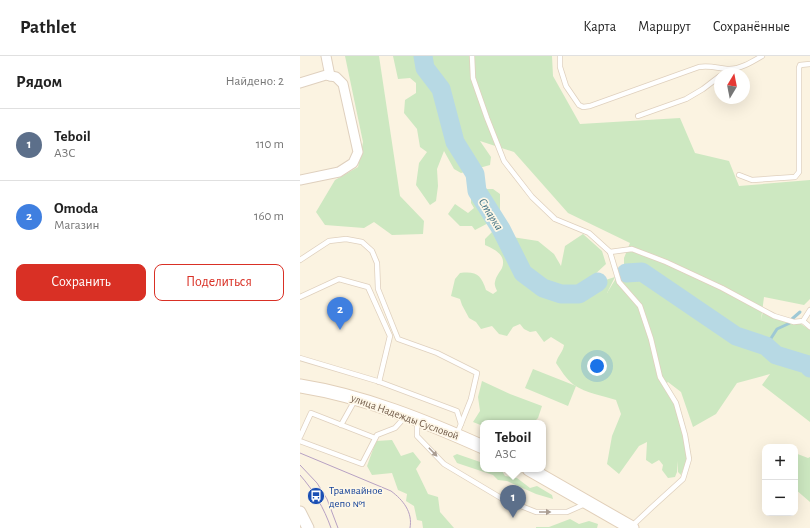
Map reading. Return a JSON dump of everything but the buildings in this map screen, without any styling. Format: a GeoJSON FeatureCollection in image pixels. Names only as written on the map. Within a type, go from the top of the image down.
{"type":"FeatureCollection","features":[{"type":"Feature","properties":{"kind":"main road"},"geometry":{"type":"LineString","coordinates":[[300,377],[326,390]]}},
{"type":"Feature","properties":{"kind":"main road"},"geometry":{"type":"LineString","coordinates":[[300,386],[326,390]]}},
{"type":"Feature","properties":{"kind":"main road","name":"улица Надежды Сусловой"},"geometry":{"type":"LineString","coordinates":[[326,390],[412,418],[459,430],[480,445]]}},
{"type":"Feature","properties":{"kind":"main road"},"geometry":{"type":"LineString","coordinates":[[534,472],[589,502],[631,528]]}},
{"type":"Feature","properties":{"kind":"street"},"geometry":{"type":"LineString","coordinates":[[326,56],[330,76]]}},
{"type":"Feature","properties":{"kind":"street"},"geometry":{"type":"LineString","coordinates":[[300,83],[326,75],[336,77],[343,84],[358,152],[353,163],[339,172],[300,180]]}},
{"type":"Feature","properties":{"kind":"street"},"geometry":{"type":"LineString","coordinates":[[300,512],[308,528]]}},
{"type":"Feature","properties":{"kind":"lane"},"geometry":{"type":"LineString","coordinates":[[472,56],[473,78],[504,161],[532,197],[554,219],[589,233],[610,252],[619,282],[640,306],[651,339],[660,377],[676,403],[685,435],[689,458],[683,479],[650,508],[631,528]]}},
{"type":"Feature","properties":{"kind":"lane"},"geometry":{"type":"LineString","coordinates":[[560,56],[560,67],[566,86],[579,105],[583,107],[590,106],[699,67],[707,65],[723,68]]}},
{"type":"Feature","properties":{"kind":"lane"},"geometry":{"type":"LineString","coordinates":[[739,68],[762,56]]}},
{"type":"Feature","properties":{"kind":"lane"},"geometry":{"type":"LineString","coordinates":[[739,175],[752,180],[795,177],[799,172],[799,68],[800,65],[810,64]]}},
{"type":"Feature","properties":{"kind":"lane"},"geometry":{"type":"LineString","coordinates":[[638,116],[686,99],[714,80]]}},
{"type":"Feature","properties":{"kind":"lane"},"geometry":{"type":"LineString","coordinates":[[300,260],[329,241],[335,240],[346,239],[362,242],[372,251],[377,263],[378,289],[398,339],[436,353],[477,373],[471,399],[459,430]]}},
{"type":"Feature","properties":{"kind":"lane"},"geometry":{"type":"LineString","coordinates":[[610,252],[632,249],[666,262],[722,288],[774,316],[794,322],[803,321],[810,327]]}},
{"type":"Feature","properties":{"kind":"lane"},"geometry":{"type":"LineString","coordinates":[[300,297],[339,279],[368,287],[390,336],[379,382]]}},
{"type":"Feature","properties":{"kind":"lane"},"geometry":{"type":"LineString","coordinates":[[803,321],[810,310]]}},
{"type":"Feature","properties":{"kind":"lane"},"geometry":{"type":"LineString","coordinates":[[300,358],[379,382],[457,411],[459,430]]}},
{"type":"Feature","properties":{"kind":"lane"},"geometry":{"type":"LineString","coordinates":[[341,425],[356,399]]}},
{"type":"Feature","properties":{"kind":"lane"},"geometry":{"type":"LineString","coordinates":[[300,437],[310,414],[376,436]]}},
{"type":"Feature","properties":{"kind":"lane"},"geometry":{"type":"LineString","coordinates":[[300,441],[362,464],[376,436],[412,418],[417,436],[444,464],[501,498],[536,512],[567,512],[589,502]]}},
{"type":"Feature","properties":{"kind":"green space"},"geometry":{"type":"Polygon","coordinates":[[[345,56],[379,56],[400,196],[424,221],[423,234],[392,235],[374,222],[364,228],[325,225],[316,212],[335,180],[358,167],[363,142],[345,56]]]}},
{"type":"Feature","properties":{"kind":"green space"},"geometry":{"type":"Polygon","coordinates":[[[393,56],[552,56],[553,76],[580,124],[680,118],[695,153],[729,161],[739,186],[810,180],[810,299],[804,305],[764,297],[761,320],[763,311],[801,324],[810,330],[810,422],[762,385],[770,374],[737,383],[716,414],[693,427],[681,392],[668,382],[663,386],[674,404],[684,435],[687,459],[681,475],[678,472],[677,461],[677,472],[675,477],[668,478],[662,470],[663,465],[659,460],[652,464],[646,460],[647,442],[639,446],[619,474],[607,464],[612,436],[621,414],[616,400],[584,390],[574,385],[569,380],[556,363],[564,345],[551,337],[544,342],[536,331],[530,332],[524,329],[520,324],[513,327],[507,336],[499,334],[492,326],[481,329],[476,322],[469,318],[460,299],[451,296],[455,279],[460,273],[471,273],[478,275],[486,290],[493,294],[497,291],[495,282],[502,268],[503,259],[499,253],[485,245],[485,239],[492,232],[538,241],[554,254],[561,266],[565,246],[583,234],[602,251],[606,264],[578,290],[555,296],[579,295],[599,282],[615,277],[607,293],[624,265],[624,258],[630,243],[568,213],[514,152],[480,141],[491,157],[490,165],[461,173],[454,169],[444,151],[437,169],[438,186],[436,201],[430,205],[416,185],[419,163],[427,152],[420,147],[417,129],[404,113],[405,100],[416,93],[416,83],[410,78],[398,79],[393,56]]]}},
{"type":"Feature","properties":{"kind":"green space"},"geometry":{"type":"Polygon","coordinates":[[[487,189],[493,189],[500,194],[500,211],[498,218],[475,230],[472,226],[460,226],[448,214],[455,204],[468,213],[474,208],[471,203],[471,194],[487,189]]]}},
{"type":"Feature","properties":{"kind":"green space"},"geometry":{"type":"Polygon","coordinates":[[[533,369],[576,386],[568,406],[525,388],[533,369]]]}},
{"type":"Feature","properties":{"kind":"green space"},"geometry":{"type":"Polygon","coordinates":[[[482,381],[510,394],[542,406],[536,420],[480,420],[480,425],[473,422],[480,411],[478,397],[482,381]]]}},
{"type":"Feature","properties":{"kind":"green space"},"geometry":{"type":"Polygon","coordinates":[[[392,440],[401,456],[413,452],[421,462],[416,469],[428,494],[438,497],[440,512],[454,528],[423,528],[422,521],[417,520],[414,506],[406,501],[407,494],[398,490],[392,473],[372,475],[367,466],[376,441],[392,440]]]}},
{"type":"Feature","properties":{"kind":"green space"},"geometry":{"type":"Polygon","coordinates":[[[457,454],[480,462],[480,471],[457,463],[453,456],[457,454]]]}},
{"type":"Feature","properties":{"kind":"green space"},"geometry":{"type":"Polygon","coordinates":[[[798,454],[808,458],[810,457],[810,502],[798,492],[798,454]]]}},
{"type":"Feature","properties":{"kind":"green space"},"geometry":{"type":"Polygon","coordinates":[[[484,472],[503,472],[505,476],[517,478],[530,488],[537,486],[552,495],[553,499],[536,494],[507,481],[498,480],[493,475],[484,472]]]}},
{"type":"Feature","properties":{"kind":"green space"},"geometry":{"type":"Polygon","coordinates":[[[570,519],[579,524],[589,521],[598,524],[597,528],[536,528],[549,527],[570,519]]]}},
{"type":"Feature","properties":{"kind":"waterway","name":"Старка"},"geometry":{"type":"LineString","coordinates":[[423,56],[425,68],[441,89],[455,142],[475,174],[477,191],[501,229],[523,273],[543,288],[561,294],[579,294],[598,282]]}},
{"type":"Feature","properties":{"kind":"waterway","name":"Старка"},"geometry":{"type":"LineString","coordinates":[[626,273],[642,272],[736,336],[766,346],[776,355],[809,365],[810,368]]}},
{"type":"Feature","properties":{"kind":"waterway"},"geometry":{"type":"LineString","coordinates":[[792,319],[800,312]]}},
{"type":"Feature","properties":{"kind":"waterway"},"geometry":{"type":"LineString","coordinates":[[766,346],[777,329],[790,323]]}},
{"type":"Feature","properties":{"kind":"tram line"},"geometry":{"type":"LineString","coordinates":[[300,453],[391,491],[403,502],[406,507],[411,522],[410,528]]}},
{"type":"Feature","properties":{"kind":"tram line"},"geometry":{"type":"LineString","coordinates":[[300,465],[317,483],[327,499],[338,528]]}},
{"type":"Feature","properties":{"kind":"tram line"},"geometry":{"type":"LineString","coordinates":[[300,475],[318,500],[331,528]]}},
{"type":"Feature","properties":{"kind":"place","name":"Omoda"},"geometry":{"type":"Point","coordinates":[340,330]}},
{"type":"Feature","properties":{"kind":"place","name":"Трамвайное депо №1"},"geometry":{"type":"Point","coordinates":[316,496]}},
{"type":"Feature","properties":{"kind":"place","name":"Teboil"},"geometry":{"type":"Point","coordinates":[513,518]}}]}
